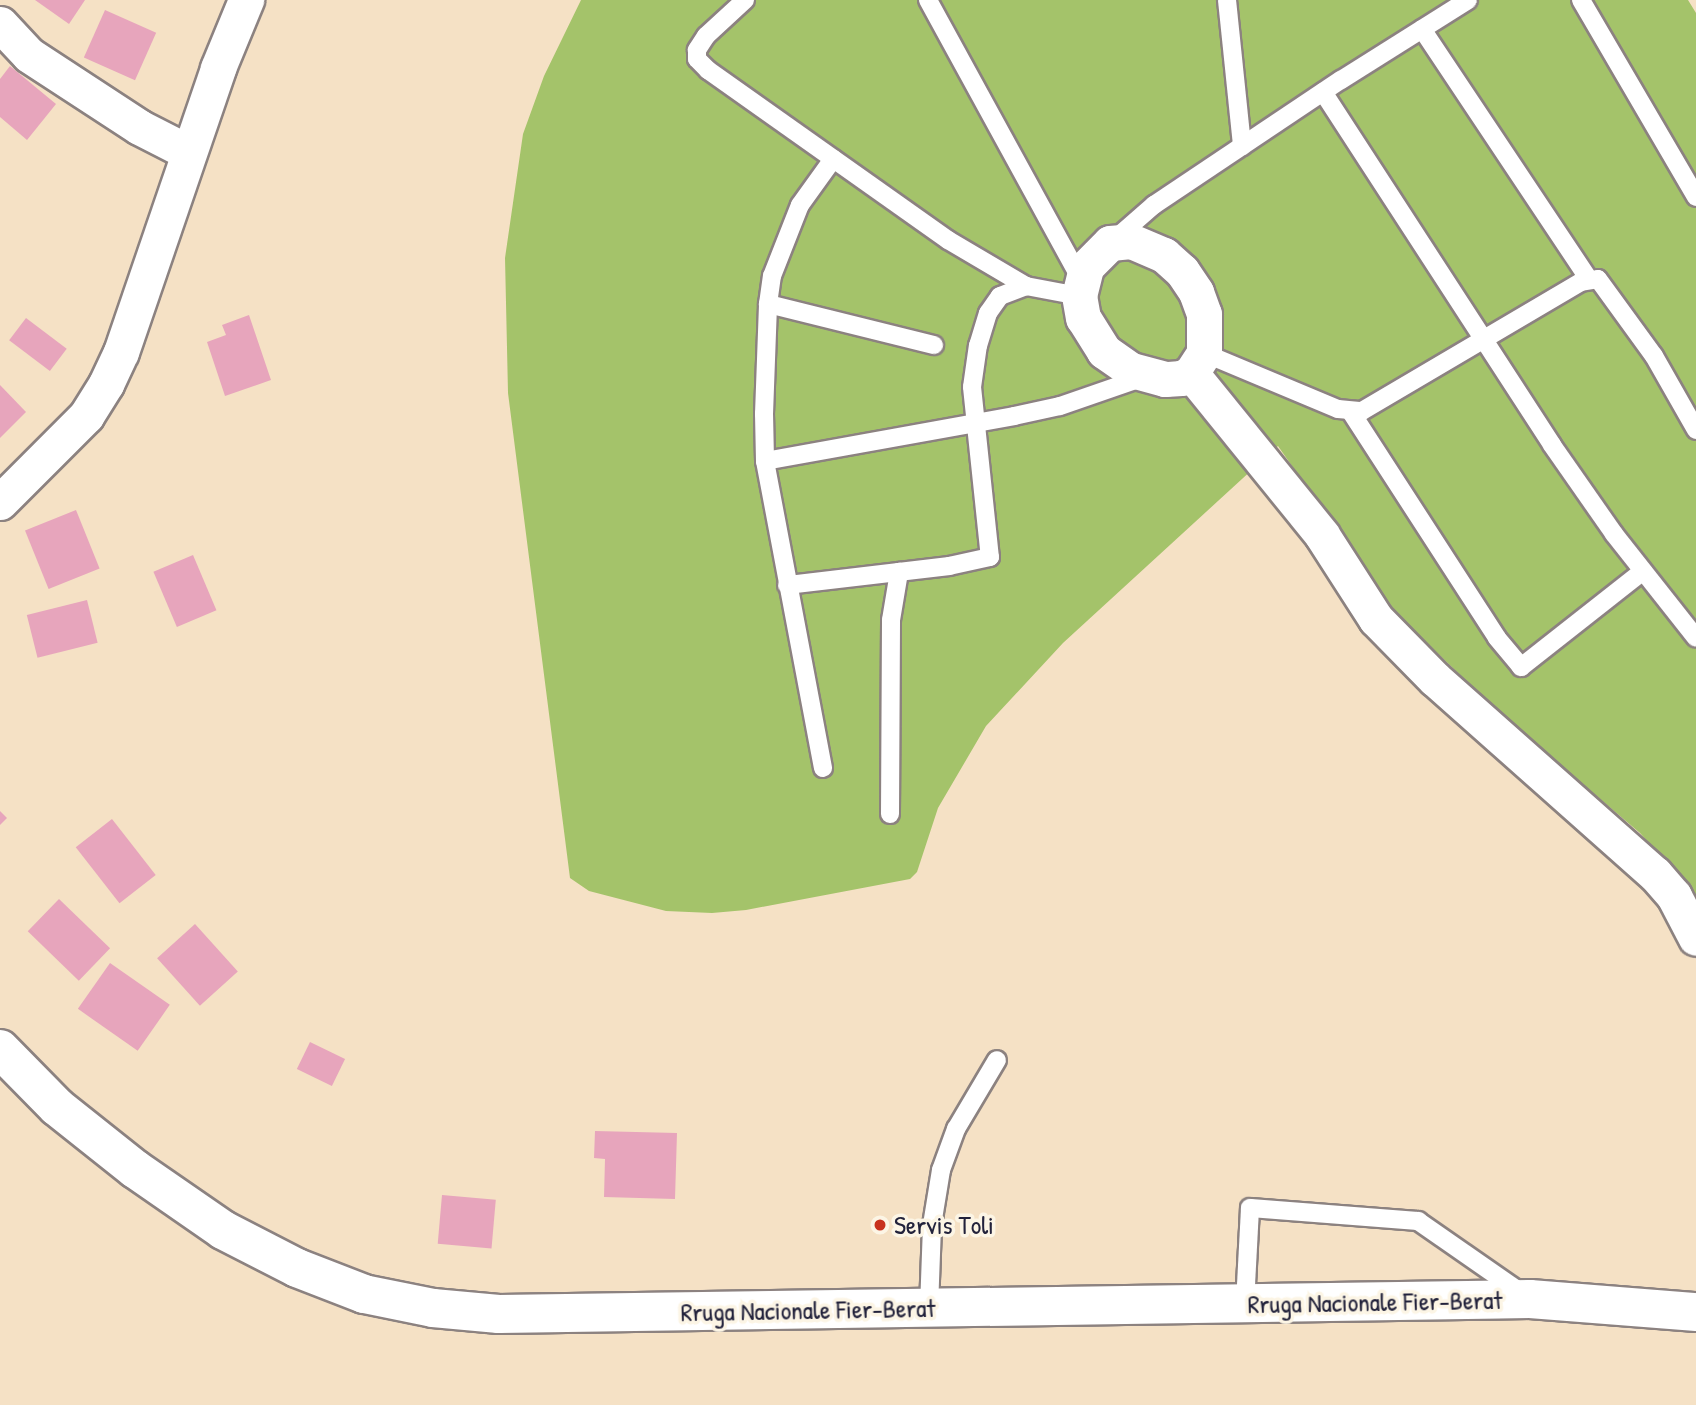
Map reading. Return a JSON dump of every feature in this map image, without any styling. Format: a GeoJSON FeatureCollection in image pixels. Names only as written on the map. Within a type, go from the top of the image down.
{"type":"FeatureCollection","features":[{"type":"Feature","properties":{"kind":"main road","name":"Rruga Nacionale Fier-Berat"},"geometry":{"type":"LineString","coordinates":[[0,1049],[57,1107],[135,1169],[223,1230],[297,1268],[365,1294],[433,1308],[499,1314],[1530,1299],[1696,1312]]}},
{"type":"Feature","properties":{"kind":"street"},"geometry":{"type":"LineString","coordinates":[[0,502],[86,416],[106,384],[121,352],[188,152],[246,0]]}},
{"type":"Feature","properties":{"kind":"street"},"geometry":{"type":"LineString","coordinates":[[0,24],[29,55],[139,127],[188,152]]}},
{"type":"Feature","properties":{"kind":"street"},"geometry":{"type":"LineString","coordinates":[[1197,363],[1173,379],[1149,376],[1131,370],[1104,351],[1083,318],[1080,288],[1086,267],[1110,243],[1131,241],[1144,245],[1164,255],[1182,271],[1196,292],[1204,314],[1197,363],[1322,535],[1376,618],[1392,636],[1655,874],[1694,924]]}},
{"type":"Feature","properties":{"kind":"lane"},"geometry":{"type":"LineString","coordinates":[[745,0],[706,36],[697,50],[697,59],[708,70],[948,240],[1026,286]]}},
{"type":"Feature","properties":{"kind":"lane"},"geometry":{"type":"LineString","coordinates":[[787,585],[990,558],[972,387],[978,345],[988,313],[1000,296],[1026,286],[1080,288],[928,0]]}},
{"type":"Feature","properties":{"kind":"lane"},"geometry":{"type":"LineString","coordinates":[[1227,0],[1242,146]]}},
{"type":"Feature","properties":{"kind":"lane"},"geometry":{"type":"LineString","coordinates":[[1110,243],[1154,205],[1323,92],[1468,0]]}},
{"type":"Feature","properties":{"kind":"lane"},"geometry":{"type":"LineString","coordinates":[[1581,0],[1696,197]]}},
{"type":"Feature","properties":{"kind":"lane"},"geometry":{"type":"LineString","coordinates":[[1422,29],[1589,279]]}},
{"type":"Feature","properties":{"kind":"lane"},"geometry":{"type":"LineString","coordinates":[[1323,92],[1567,468],[1696,638]]}},
{"type":"Feature","properties":{"kind":"lane"},"geometry":{"type":"LineString","coordinates":[[823,768],[765,461],[764,414],[768,304],[772,276],[800,205],[833,159]]}},
{"type":"Feature","properties":{"kind":"lane"},"geometry":{"type":"LineString","coordinates":[[1197,363],[1351,412],[1362,411],[1589,279],[1598,279],[1654,356],[1696,430]]}},
{"type":"Feature","properties":{"kind":"lane"},"geometry":{"type":"LineString","coordinates":[[768,304],[934,345]]}},
{"type":"Feature","properties":{"kind":"lane"},"geometry":{"type":"LineString","coordinates":[[765,461],[975,424],[1060,406],[1149,376]]}},
{"type":"Feature","properties":{"kind":"lane"},"geometry":{"type":"LineString","coordinates":[[1351,412],[1497,638],[1521,667],[1643,571]]}},
{"type":"Feature","properties":{"kind":"lane"},"geometry":{"type":"LineString","coordinates":[[890,814],[891,620],[899,572]]}},
{"type":"Feature","properties":{"kind":"lane"},"geometry":{"type":"LineString","coordinates":[[929,1308],[932,1225],[940,1170],[956,1129],[996,1060]]}},
{"type":"Feature","properties":{"kind":"lane"},"geometry":{"type":"LineString","coordinates":[[1245,1304],[1250,1208],[1418,1221],[1530,1299]]}},
{"type":"Feature","properties":{"kind":"green space"},"geometry":{"type":"Polygon","coordinates":[[[581,0],[1688,0],[1696,13],[1696,896],[1640,833],[1498,712],[1392,609],[1278,446],[1063,643],[986,726],[938,808],[917,872],[910,879],[746,910],[712,913],[666,911],[589,891],[570,878],[508,393],[505,258],[523,134],[544,76],[581,0]]]}},
{"type":"Feature","properties":{"kind":"building"},"geometry":{"type":"Polygon","coordinates":[[[35,0],[85,0],[69,24],[35,0]]]}},
{"type":"Feature","properties":{"kind":"building"},"geometry":{"type":"Polygon","coordinates":[[[105,10],[156,33],[135,80],[84,58],[105,10]]]}},
{"type":"Feature","properties":{"kind":"building"},"geometry":{"type":"Polygon","coordinates":[[[10,66],[56,104],[27,140],[0,117],[0,79],[10,66]]]}},
{"type":"Feature","properties":{"kind":"building"},"geometry":{"type":"Polygon","coordinates":[[[249,315],[271,380],[225,396],[207,342],[226,335],[222,325],[249,315]]]}},
{"type":"Feature","properties":{"kind":"building"},"geometry":{"type":"Polygon","coordinates":[[[26,318],[67,349],[50,371],[9,340],[26,318]]]}},
{"type":"Feature","properties":{"kind":"building"},"geometry":{"type":"Polygon","coordinates":[[[0,385],[26,412],[0,438],[0,385]]]}},
{"type":"Feature","properties":{"kind":"building"},"geometry":{"type":"Polygon","coordinates":[[[76,510],[100,568],[49,589],[25,531],[76,510]]]}},
{"type":"Feature","properties":{"kind":"building"},"geometry":{"type":"Polygon","coordinates":[[[193,555],[216,610],[177,627],[153,572],[193,555]]]}},
{"type":"Feature","properties":{"kind":"building"},"geometry":{"type":"Polygon","coordinates":[[[87,600],[98,643],[37,658],[27,615],[87,600]]]}},
{"type":"Feature","properties":{"kind":"building"},"geometry":{"type":"Polygon","coordinates":[[[0,811],[7,818],[0,825],[0,811]]]}},
{"type":"Feature","properties":{"kind":"building"},"geometry":{"type":"Polygon","coordinates":[[[112,819],[156,875],[119,903],[76,847],[112,819]]]}},
{"type":"Feature","properties":{"kind":"building"},"geometry":{"type":"Polygon","coordinates":[[[59,899],[110,948],[79,981],[28,931],[59,899]]]}},
{"type":"Feature","properties":{"kind":"building"},"geometry":{"type":"Polygon","coordinates":[[[195,924],[238,972],[200,1006],[157,958],[195,924]]]}},
{"type":"Feature","properties":{"kind":"building"},"geometry":{"type":"Polygon","coordinates":[[[110,963],[170,1005],[138,1051],[78,1009],[110,963]]]}},
{"type":"Feature","properties":{"kind":"building"},"geometry":{"type":"Polygon","coordinates":[[[310,1042],[345,1059],[332,1086],[297,1069],[310,1042]]]}},
{"type":"Feature","properties":{"kind":"building"},"geometry":{"type":"Polygon","coordinates":[[[595,1131],[677,1133],[675,1199],[604,1197],[605,1159],[594,1158],[595,1131]]]}},
{"type":"Feature","properties":{"kind":"building"},"geometry":{"type":"Polygon","coordinates":[[[442,1195],[496,1200],[492,1249],[438,1244],[442,1195]]]}},
{"type":"Feature","properties":{"kind":"place","name":"Servis Toli"},"geometry":{"type":"Point","coordinates":[880,1225]}}]}
